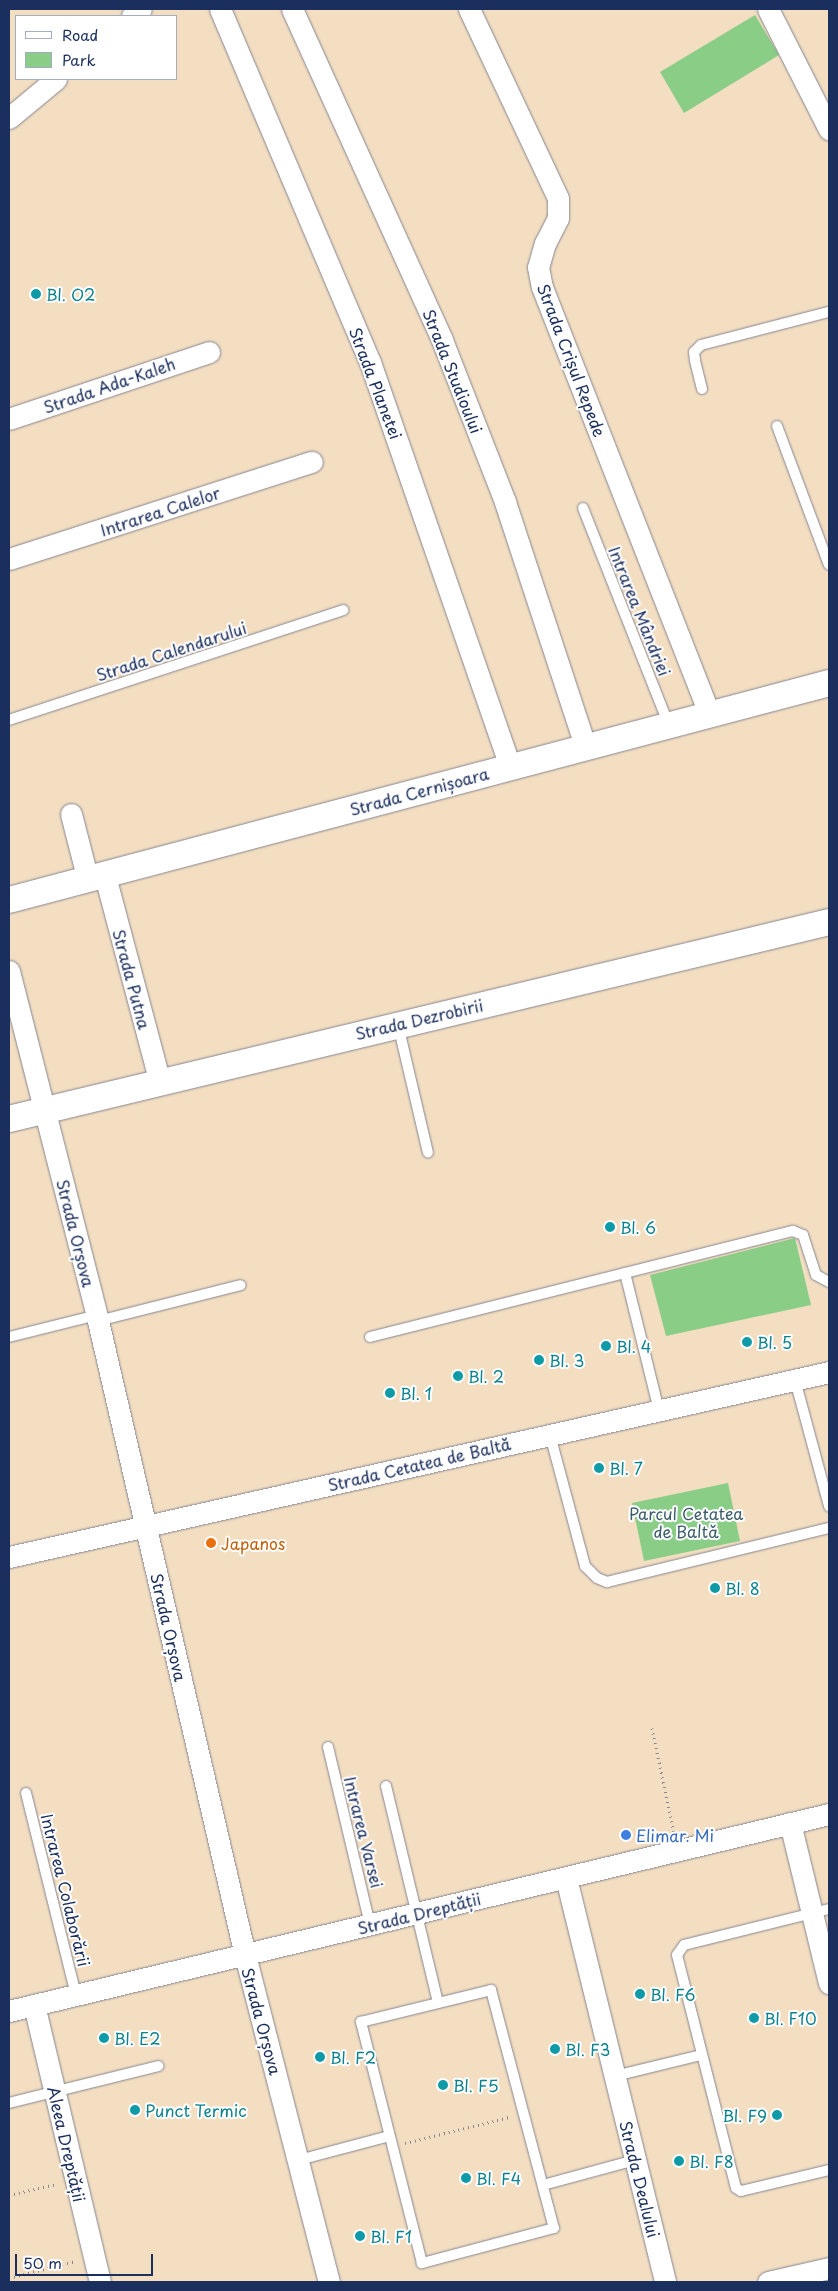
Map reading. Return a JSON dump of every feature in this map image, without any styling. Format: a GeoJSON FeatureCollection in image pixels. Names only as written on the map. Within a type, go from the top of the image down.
{"type":"FeatureCollection","features":[{"type":"Feature","properties":{"kind":"street","name":"Strada Planetei"},"geometry":{"type":"LineString","coordinates":[[220,9],[370,362],[510,766]]}},
{"type":"Feature","properties":{"kind":"street","name":"Strada Studioului"},"geometry":{"type":"LineString","coordinates":[[292,9],[442,340],[505,502],[585,746]]}},
{"type":"Feature","properties":{"kind":"street","name":"Strada Crișul Repede"},"geometry":{"type":"LineString","coordinates":[[469,9],[558,198],[558,218],[545,243],[538,267],[542,287],[709,714]]}},
{"type":"Feature","properties":{"kind":"street"},"geometry":{"type":"LineString","coordinates":[[768,9],[829,129]]}},
{"type":"Feature","properties":{"kind":"street"},"geometry":{"type":"LineString","coordinates":[[9,118],[55,80]]}},
{"type":"Feature","properties":{"kind":"street","name":"Strada Ada-Kaleh"},"geometry":{"type":"LineString","coordinates":[[9,419],[209,352]]}},
{"type":"Feature","properties":{"kind":"street","name":"Intrarea Calelor"},"geometry":{"type":"LineString","coordinates":[[9,559],[312,462]]}},
{"type":"Feature","properties":{"kind":"street","name":"Strada Cernișoara"},"geometry":{"type":"LineString","coordinates":[[9,900],[585,746],[829,683]]}},
{"type":"Feature","properties":{"kind":"street","name":"Strada Putna"},"geometry":{"type":"LineString","coordinates":[[71,814],[96,878],[160,1082]]}},
{"type":"Feature","properties":{"kind":"street","name":"Strada Dezrobirii"},"geometry":{"type":"LineString","coordinates":[[9,1119],[398,1024],[829,922]]}},
{"type":"Feature","properties":{"kind":"street","name":"Strada Orșova"},"geometry":{"type":"LineString","coordinates":[[9,972],[98,1318],[245,1955],[329,2282]]}},
{"type":"Feature","properties":{"kind":"street","name":"Strada Cetatea de Baltă"},"geometry":{"type":"LineString","coordinates":[[9,1557],[829,1372]]}},
{"type":"Feature","properties":{"kind":"street","name":"Strada Dreptății"},"geometry":{"type":"LineString","coordinates":[[9,2011],[829,1814]]}},
{"type":"Feature","properties":{"kind":"street"},"geometry":{"type":"LineString","coordinates":[[790,1823],[820,1911],[829,1982]]}},
{"type":"Feature","properties":{"kind":"street","name":"Strada Dealului"},"geometry":{"type":"LineString","coordinates":[[566,1878],[665,2282]]}},
{"type":"Feature","properties":{"kind":"street","name":"Aleea Dreptății"},"geometry":{"type":"LineString","coordinates":[[34,2005],[100,2282]]}},
{"type":"Feature","properties":{"kind":"street"},"geometry":{"type":"LineString","coordinates":[[768,2282],[829,2268]]}},
{"type":"Feature","properties":{"kind":"lane"},"geometry":{"type":"LineString","coordinates":[[702,389],[694,352],[701,345],[829,312]]}},
{"type":"Feature","properties":{"kind":"lane"},"geometry":{"type":"LineString","coordinates":[[777,426],[829,565]]}},
{"type":"Feature","properties":{"kind":"lane","name":"Intrarea Mândriei"},"geometry":{"type":"LineString","coordinates":[[583,508],[669,725]]}},
{"type":"Feature","properties":{"kind":"lane","name":"Strada Calendarului"},"geometry":{"type":"LineString","coordinates":[[9,720],[343,610]]}},
{"type":"Feature","properties":{"kind":"lane"},"geometry":{"type":"LineString","coordinates":[[398,1024],[428,1153]]}},
{"type":"Feature","properties":{"kind":"lane"},"geometry":{"type":"LineString","coordinates":[[370,1337],[793,1231],[803,1235],[816,1275],[829,1282]]}},
{"type":"Feature","properties":{"kind":"lane"},"geometry":{"type":"LineString","coordinates":[[625,1273],[659,1410]]}},
{"type":"Feature","properties":{"kind":"lane"},"geometry":{"type":"LineString","coordinates":[[9,1337],[241,1285]]}},
{"type":"Feature","properties":{"kind":"lane"},"geometry":{"type":"LineString","coordinates":[[795,1380],[829,1506]]}},
{"type":"Feature","properties":{"kind":"lane"},"geometry":{"type":"LineString","coordinates":[[550,1435],[585,1566],[597,1578],[607,1582],[829,1528]]}},
{"type":"Feature","properties":{"kind":"lane","name":"Intrarea Varsei"},"geometry":{"type":"LineString","coordinates":[[328,1747],[370,1925]]}},
{"type":"Feature","properties":{"kind":"lane"},"geometry":{"type":"LineString","coordinates":[[386,1786],[438,2003]]}},
{"type":"Feature","properties":{"kind":"lane","name":"Intrarea Colaborării"},"geometry":{"type":"LineString","coordinates":[[26,1793],[76,1995]]}},
{"type":"Feature","properties":{"kind":"lane"},"geometry":{"type":"LineString","coordinates":[[820,1911],[679,1948],[677,1955],[736,2188],[741,2191],[829,2170]]}},
{"type":"Feature","properties":{"kind":"lane"},"geometry":{"type":"LineString","coordinates":[[491,1990],[554,2228],[422,2263],[362,2022],[438,2003],[491,1990]]}},
{"type":"Feature","properties":{"kind":"lane"},"geometry":{"type":"LineString","coordinates":[[615,2076],[701,2055]]}},
{"type":"Feature","properties":{"kind":"lane"},"geometry":{"type":"LineString","coordinates":[[9,2103],[158,2066]]}},
{"type":"Feature","properties":{"kind":"lane"},"geometry":{"type":"LineString","coordinates":[[299,2160],[391,2141]]}},
{"type":"Feature","properties":{"kind":"lane"},"geometry":{"type":"LineString","coordinates":[[543,2185],[635,2160]]}},
{"type":"Feature","properties":{"kind":"path"},"geometry":{"type":"LineString","coordinates":[[652,1728],[678,1851]]}},
{"type":"Feature","properties":{"kind":"path"},"geometry":{"type":"LineString","coordinates":[[391,2141],[524,2113]]}},
{"type":"Feature","properties":{"kind":"path"},"geometry":{"type":"LineString","coordinates":[[9,2195],[76,2179]]}},
{"type":"Feature","properties":{"kind":"path"},"geometry":{"type":"LineString","coordinates":[[9,2278],[94,2256]]}},
{"type":"Feature","properties":{"kind":"green space"},"geometry":{"type":"Polygon","coordinates":[[[755,15],[779,55],[684,113],[660,72],[755,15]]]}},
{"type":"Feature","properties":{"kind":"green space"},"geometry":{"type":"Polygon","coordinates":[[[795,1238],[811,1305],[666,1336],[650,1275],[795,1238]]]}},
{"type":"Feature","properties":{"kind":"green space","name":"Parcul Cetatea de Baltă"},"geometry":{"type":"Polygon","coordinates":[[[728,1483],[740,1541],[644,1561],[632,1503],[728,1483]]]}},
{"type":"Feature","properties":{"kind":"place","name":"Bl. O2"},"geometry":{"type":"Point","coordinates":[36,294]}},
{"type":"Feature","properties":{"kind":"place","name":"Bl. 6"},"geometry":{"type":"Point","coordinates":[610,1227]}},
{"type":"Feature","properties":{"kind":"place","name":"Bl. 5"},"geometry":{"type":"Point","coordinates":[747,1342]}},
{"type":"Feature","properties":{"kind":"place","name":"Bl. 4"},"geometry":{"type":"Point","coordinates":[606,1346]}},
{"type":"Feature","properties":{"kind":"place","name":"Bl. 3"},"geometry":{"type":"Point","coordinates":[539,1360]}},
{"type":"Feature","properties":{"kind":"place","name":"Bl. 2"},"geometry":{"type":"Point","coordinates":[458,1376]}},
{"type":"Feature","properties":{"kind":"place","name":"Bl. 1"},"geometry":{"type":"Point","coordinates":[390,1393]}},
{"type":"Feature","properties":{"kind":"place","name":"Bl. 7"},"geometry":{"type":"Point","coordinates":[599,1468]}},
{"type":"Feature","properties":{"kind":"place","name":"Japanos"},"geometry":{"type":"Point","coordinates":[211,1543]}},
{"type":"Feature","properties":{"kind":"place","name":"Bl. 8"},"geometry":{"type":"Point","coordinates":[715,1588]}},
{"type":"Feature","properties":{"kind":"place","name":"Elimar. Mi"},"geometry":{"type":"Point","coordinates":[626,1835]}},
{"type":"Feature","properties":{"kind":"place","name":"Bl. F6"},"geometry":{"type":"Point","coordinates":[640,1994]}},
{"type":"Feature","properties":{"kind":"place","name":"Bl. F10"},"geometry":{"type":"Point","coordinates":[754,2018]}},
{"type":"Feature","properties":{"kind":"place","name":"Bl. E2"},"geometry":{"type":"Point","coordinates":[104,2038]}},
{"type":"Feature","properties":{"kind":"place","name":"Bl. F3"},"geometry":{"type":"Point","coordinates":[555,2049]}},
{"type":"Feature","properties":{"kind":"place","name":"Bl. F2"},"geometry":{"type":"Point","coordinates":[320,2057]}},
{"type":"Feature","properties":{"kind":"place","name":"Bl. F5"},"geometry":{"type":"Point","coordinates":[443,2085]}},
{"type":"Feature","properties":{"kind":"place","name":"Punct Termic"},"geometry":{"type":"Point","coordinates":[135,2110]}},
{"type":"Feature","properties":{"kind":"place","name":"Bl. F9"},"geometry":{"type":"Point","coordinates":[777,2115]}},
{"type":"Feature","properties":{"kind":"place","name":"Bl. F8"},"geometry":{"type":"Point","coordinates":[679,2161]}},
{"type":"Feature","properties":{"kind":"place","name":"Bl. F4"},"geometry":{"type":"Point","coordinates":[466,2178]}},
{"type":"Feature","properties":{"kind":"place","name":"Bl. F1"},"geometry":{"type":"Point","coordinates":[360,2236]}}]}
